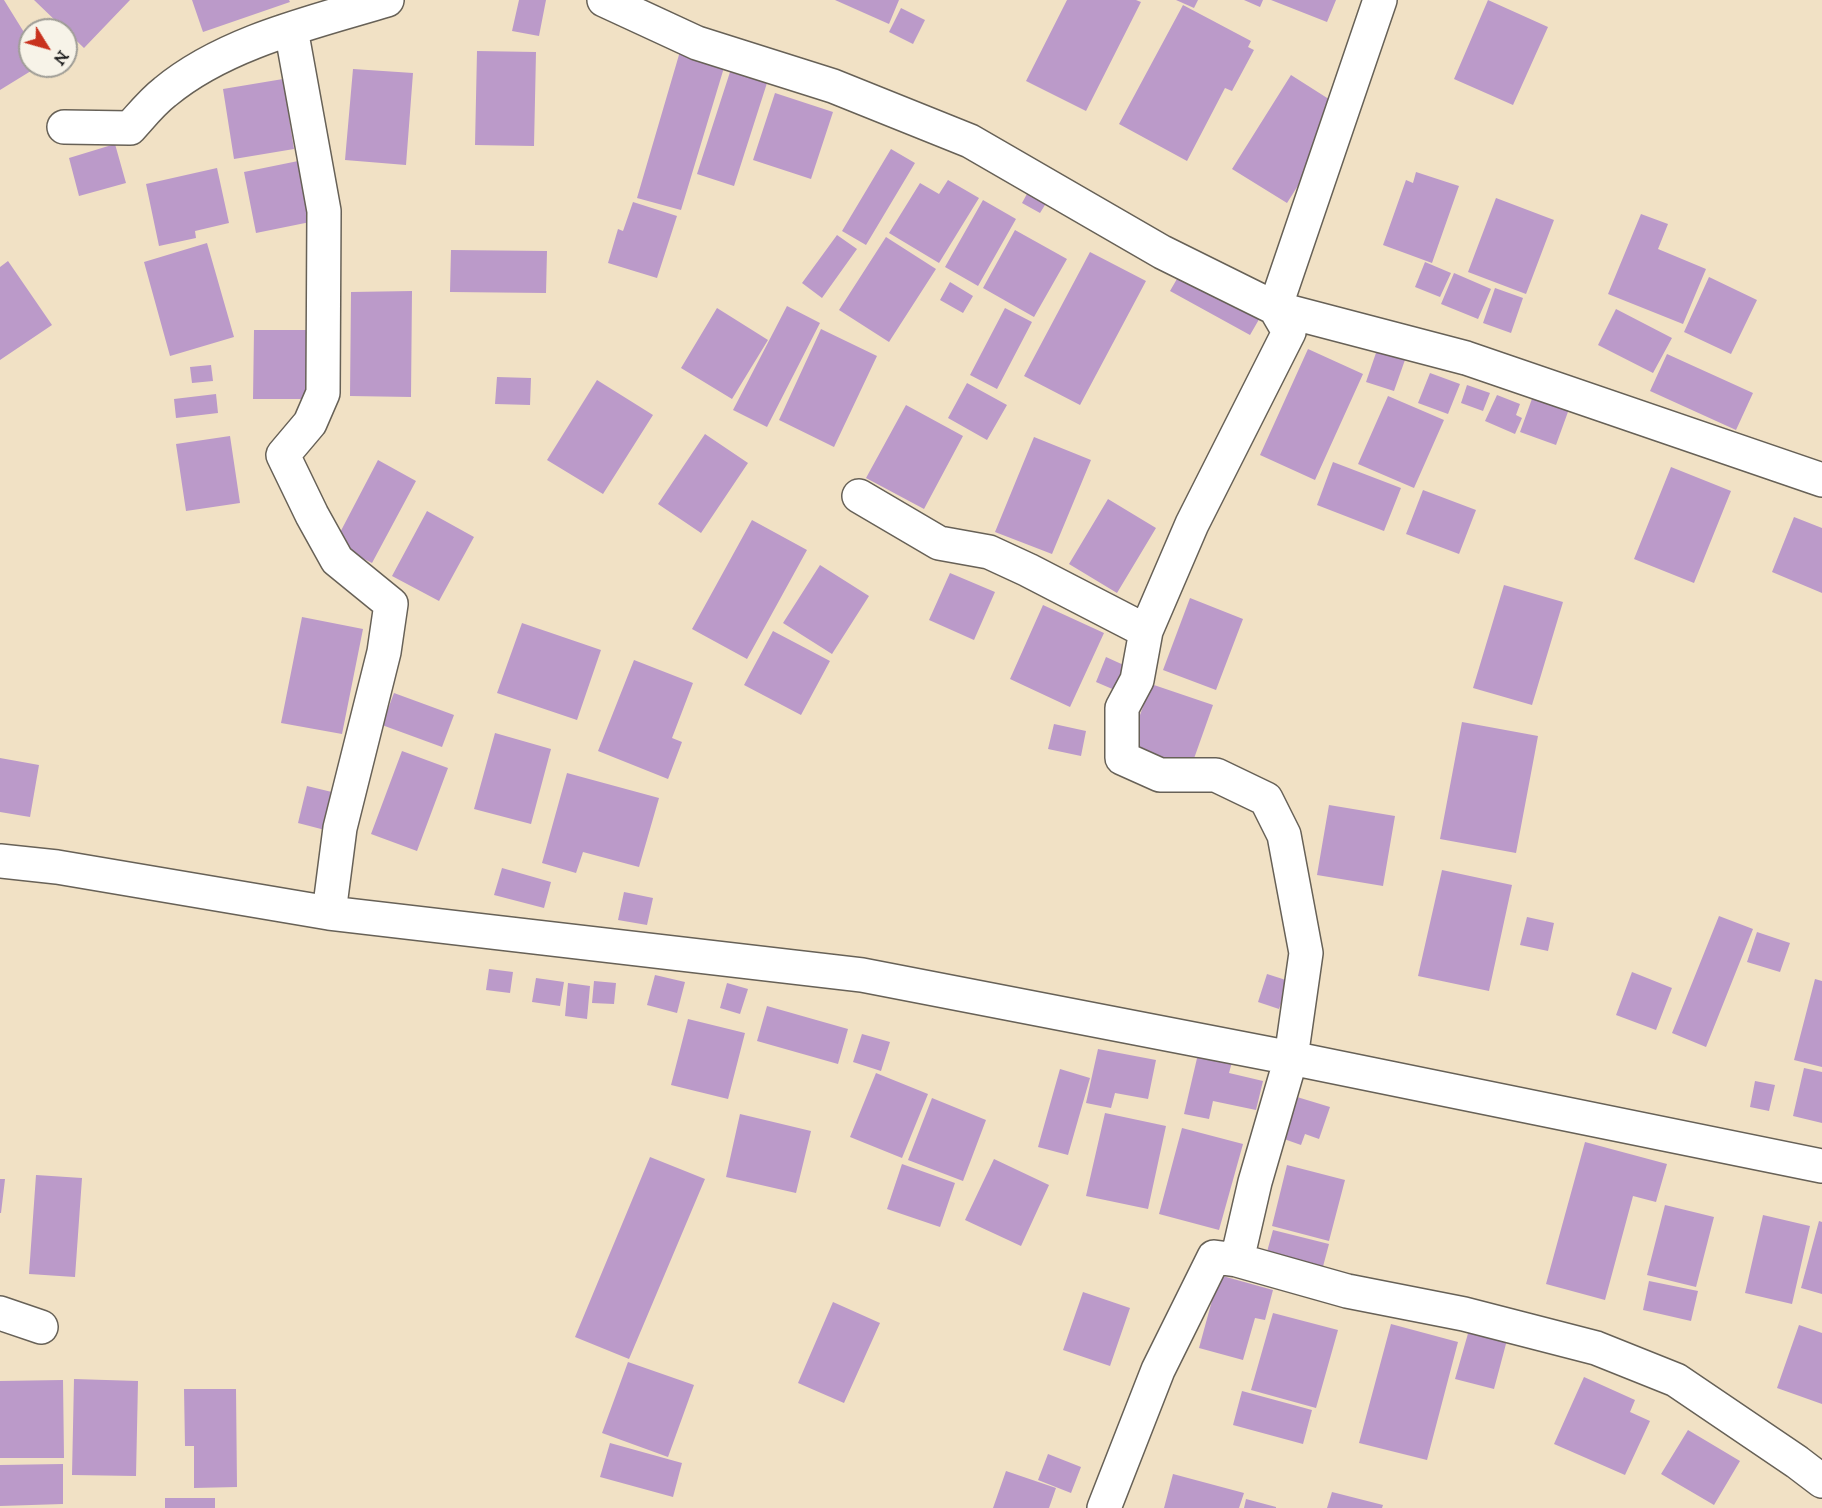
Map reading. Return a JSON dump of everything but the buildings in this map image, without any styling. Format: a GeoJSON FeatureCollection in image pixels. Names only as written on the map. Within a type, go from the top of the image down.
{"type":"FeatureCollection","features":[{"type":"Feature","properties":{"kind":"street"},"geometry":{"type":"LineString","coordinates":[[64,127],[130,128],[164,92],[215,58],[291,29],[387,0]]}},
{"type":"Feature","properties":{"kind":"street"},"geometry":{"type":"LineString","coordinates":[[604,0],[697,43],[833,86],[970,141],[1162,252],[1275,308],[1466,358],[1822,480]]}},
{"type":"Feature","properties":{"kind":"street"},"geometry":{"type":"LineString","coordinates":[[1237,1260],[1255,1182],[1291,1058],[1306,953],[1284,835],[1266,799],[1216,775],[1160,775],[1122,758],[1122,708],[1137,680],[1146,631],[1192,524],[1289,332],[1275,308],[1380,0]]}},
{"type":"Feature","properties":{"kind":"street"},"geometry":{"type":"LineString","coordinates":[[291,29],[324,211],[323,393],[310,423],[283,455],[337,560],[391,604],[384,652],[340,828],[329,913]]}},
{"type":"Feature","properties":{"kind":"street"},"geometry":{"type":"LineString","coordinates":[[859,496],[939,543],[989,552],[1146,631]]}},
{"type":"Feature","properties":{"kind":"street"},"geometry":{"type":"LineString","coordinates":[[0,861],[57,867],[329,913],[862,975],[1291,1058],[1822,1166]]}},
{"type":"Feature","properties":{"kind":"street"},"geometry":{"type":"LineString","coordinates":[[1104,1508],[1158,1370],[1214,1257],[1237,1260],[1347,1291],[1464,1314],[1596,1348],[1676,1380],[1822,1481]]}},
{"type":"Feature","properties":{"kind":"street"},"geometry":{"type":"LineString","coordinates":[[0,1313],[41,1327]]}}]}
